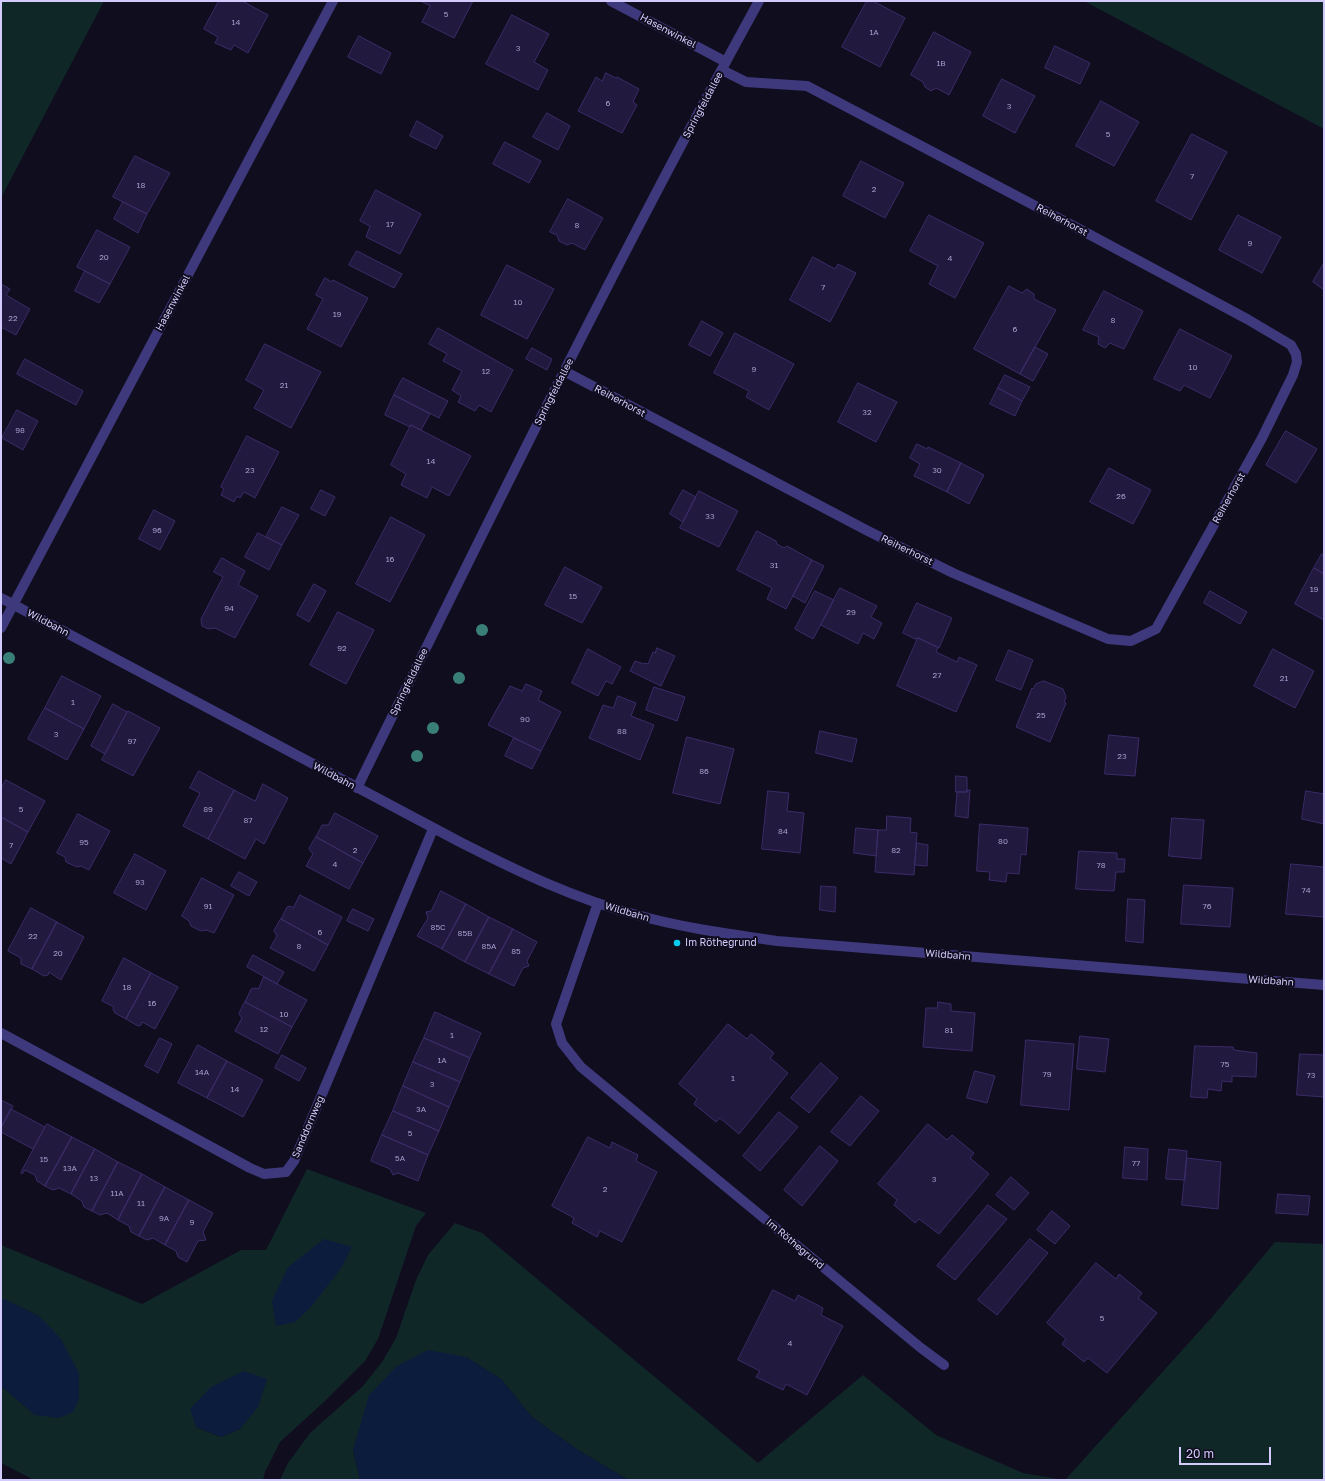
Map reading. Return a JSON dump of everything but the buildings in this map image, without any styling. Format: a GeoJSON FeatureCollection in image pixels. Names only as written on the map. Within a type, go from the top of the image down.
{"type":"FeatureCollection","features":[{"type":"Feature","properties":{"kind":"street","name":"Hasenwinkel"},"geometry":{"type":"LineString","coordinates":[[1,628],[333,1]]}},
{"type":"Feature","properties":{"kind":"street","name":"Hasenwinkel"},"geometry":{"type":"LineString","coordinates":[[611,1],[724,66]]}},
{"type":"Feature","properties":{"kind":"street","name":"Springfeldallee"},"geometry":{"type":"LineString","coordinates":[[357,788],[564,371],[759,1]]}},
{"type":"Feature","properties":{"kind":"street","name":"Reiherhorst"},"geometry":{"type":"LineString","coordinates":[[564,371],[876,535],[990,589],[1108,639],[1131,640],[1156,629],[1262,438],[1294,375],[1297,358],[1291,345],[1247,319],[1089,234],[807,86],[746,82],[724,66]]}},
{"type":"Feature","properties":{"kind":"street","name":"Wildbahn"},"geometry":{"type":"LineString","coordinates":[[1,598],[433,829],[528,876],[598,903],[636,915],[674,925],[777,941],[1324,985]]}},
{"type":"Feature","properties":{"kind":"street","name":"Sanddornweg"},"geometry":{"type":"LineString","coordinates":[[1,1033],[250,1168],[264,1174],[286,1172],[294,1161],[433,829]]}},
{"type":"Feature","properties":{"kind":"street","name":"Im Röthegrund"},"geometry":{"type":"LineString","coordinates":[[598,903],[556,1024],[562,1043],[581,1067],[914,1343],[944,1365]]}},
{"type":"Feature","properties":{"kind":"green space"},"geometry":{"type":"Polygon","coordinates":[[[1,1],[104,1],[1,198],[1,1]]]}},
{"type":"Feature","properties":{"kind":"green space"},"geometry":{"type":"Polygon","coordinates":[[[1084,1],[1324,1],[1324,129],[1084,1]]]}},
{"type":"Feature","properties":{"kind":"green space"},"geometry":{"type":"Polygon","coordinates":[[[307,1169],[426,1213],[416,1226],[378,1339],[365,1361],[325,1401],[280,1442],[265,1472],[263,1480],[34,1480],[1,1463],[1,1386],[36,1415],[39,1316],[4,1299],[1,1299],[1,1245],[142,1304],[241,1250],[266,1250],[307,1169]],[[196,1427],[221,1437],[240,1429],[196,1427]]]}},
{"type":"Feature","properties":{"kind":"green space"},"geometry":{"type":"Polygon","coordinates":[[[455,1223],[482,1233],[758,1463],[863,1375],[936,1435],[1023,1473],[1064,1480],[628,1480],[578,1450],[532,1417],[501,1379],[466,1357],[353,1450],[360,1480],[280,1480],[288,1463],[310,1433],[363,1386],[382,1362],[396,1338],[416,1280],[428,1255],[455,1223]]]}},
{"type":"Feature","properties":{"kind":"green space"},"geometry":{"type":"Polygon","coordinates":[[[1275,1242],[1324,1244],[1324,1480],[1065,1480],[1213,1316],[1275,1242]]]}},
{"type":"Feature","properties":{"kind":"water"},"geometry":{"type":"Polygon","coordinates":[[[324,1239],[352,1247],[342,1267],[311,1307],[295,1322],[276,1326],[272,1301],[288,1267],[324,1239]]]}},
{"type":"Feature","properties":{"kind":"water"},"geometry":{"type":"Polygon","coordinates":[[[1,1299],[4,1299],[39,1316],[61,1339],[79,1373],[79,1400],[73,1412],[59,1418],[35,1415],[1,1386],[1,1299]]]}},
{"type":"Feature","properties":{"kind":"water"},"geometry":{"type":"Polygon","coordinates":[[[428,1350],[466,1357],[501,1379],[532,1417],[578,1450],[628,1480],[360,1480],[353,1450],[369,1395],[397,1366],[428,1350]]]}},
{"type":"Feature","properties":{"kind":"water"},"geometry":{"type":"Polygon","coordinates":[[[244,1371],[267,1379],[258,1407],[240,1429],[221,1437],[196,1427],[190,1409],[211,1387],[244,1371]]]}},
{"type":"Feature","properties":{"kind":"place","name":"Im Röthegrund"},"geometry":{"type":"Point","coordinates":[677,943]}}]}
